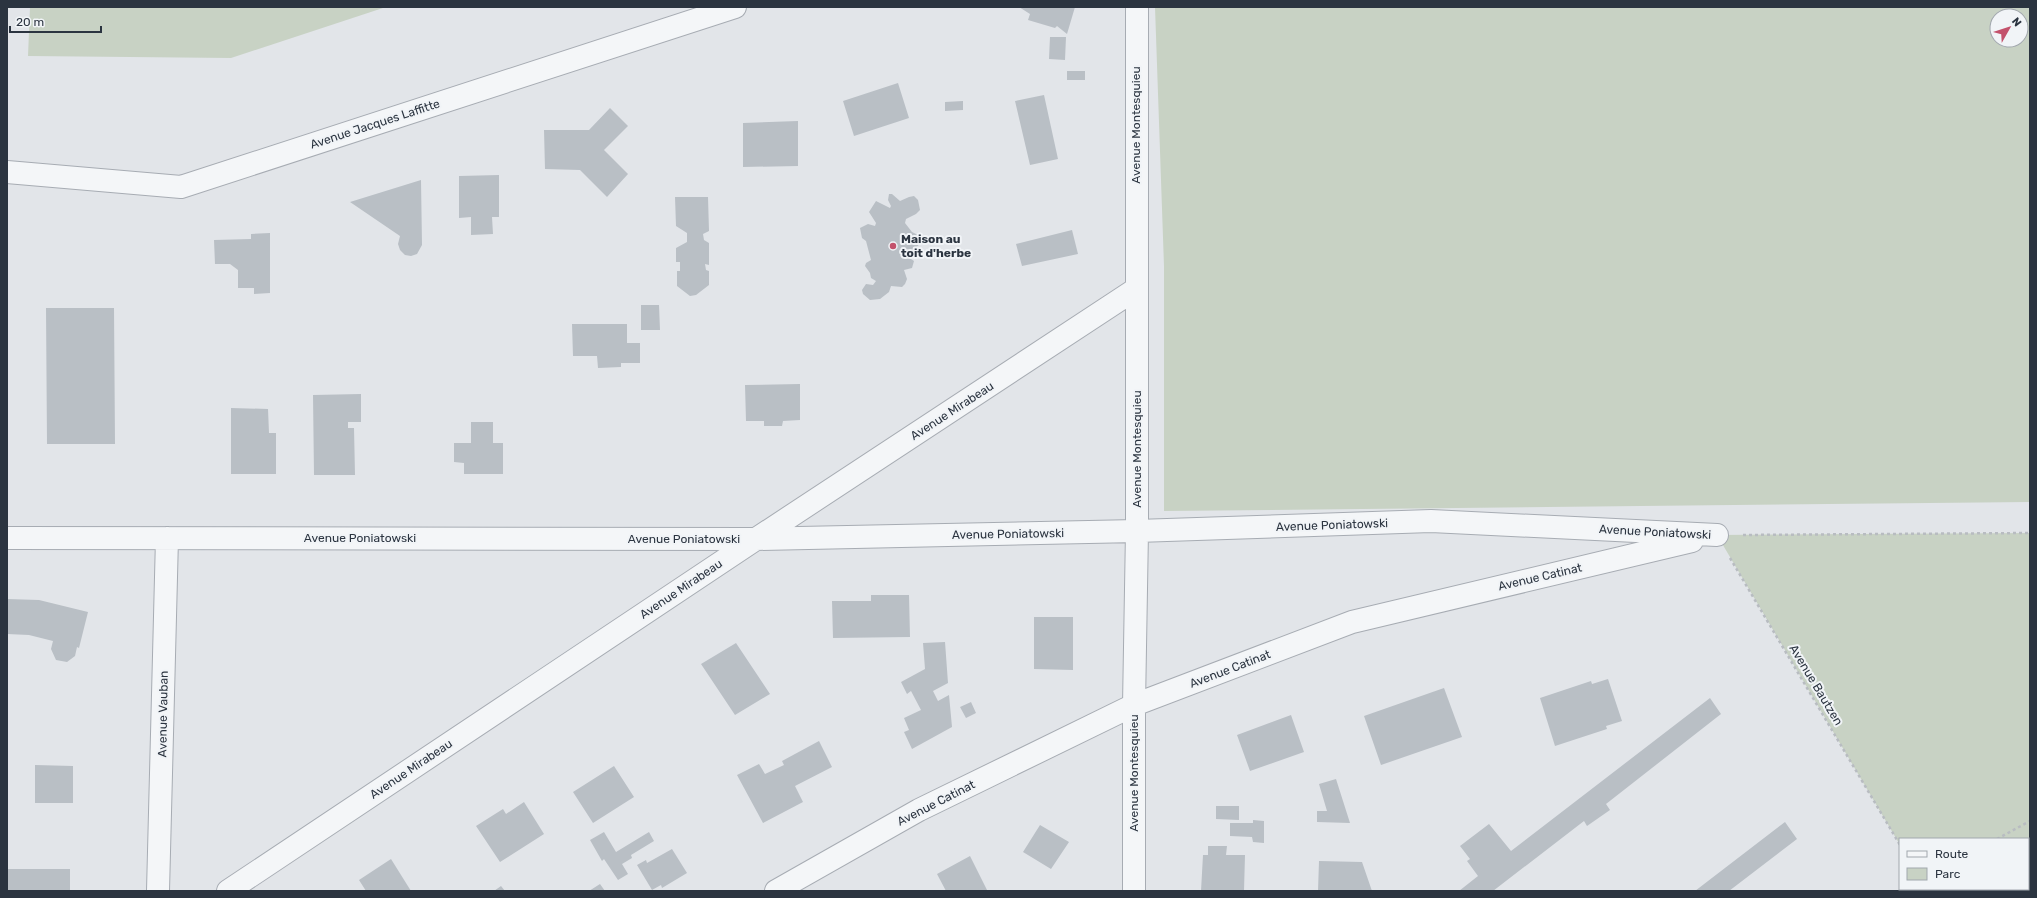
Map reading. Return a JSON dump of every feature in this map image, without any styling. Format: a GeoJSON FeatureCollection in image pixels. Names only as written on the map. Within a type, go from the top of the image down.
{"type":"FeatureCollection","features":[{"type":"Feature","properties":{"kind":"street","name":"Avenue Jacques Laffitte"},"geometry":{"type":"LineString","coordinates":[[7,172],[181,187],[735,7]]}},
{"type":"Feature","properties":{"kind":"street","name":"Avenue Montesquieu"},"geometry":{"type":"LineString","coordinates":[[1134,891],[1134,705],[1137,531],[1137,7]]}},
{"type":"Feature","properties":{"kind":"street","name":"Avenue Mirabeau"},"geometry":{"type":"LineString","coordinates":[[228,891],[756,539],[1136,289]]}},
{"type":"Feature","properties":{"kind":"street","name":"Avenue Poniatowski"},"geometry":{"type":"LineString","coordinates":[[7,538],[756,539],[1137,531],[1431,521],[1717,535]]}},
{"type":"Feature","properties":{"kind":"street","name":"Avenue Catinat"},"geometry":{"type":"LineString","coordinates":[[776,891],[919,810],[1134,705],[1352,622],[1717,535]]}},
{"type":"Feature","properties":{"kind":"street","name":"Avenue Vauban"},"geometry":{"type":"LineString","coordinates":[[158,891],[167,538]]}},
{"type":"Feature","properties":{"kind":"path","name":"Avenue Poniatowski"},"geometry":{"type":"LineString","coordinates":[[1717,535],[2030,533]]}},
{"type":"Feature","properties":{"kind":"path","name":"Avenue Bautzen"},"geometry":{"type":"LineString","coordinates":[[1717,535],[1899,843]]}},
{"type":"Feature","properties":{"kind":"path"},"geometry":{"type":"LineString","coordinates":[[1999,838],[2030,821]]}},
{"type":"Feature","properties":{"kind":"green space"},"geometry":{"type":"Polygon","coordinates":[[[30,7],[386,7],[231,58],[28,56],[30,7]]]}},
{"type":"Feature","properties":{"kind":"green space"},"geometry":{"type":"Polygon","coordinates":[[[1155,7],[2030,7],[2030,502],[1164,511],[1164,266],[1155,7]]]}},
{"type":"Feature","properties":{"kind":"green space"},"geometry":{"type":"Polygon","coordinates":[[[2030,533],[2030,891],[1900,891],[2029,890],[2029,838],[1899,838],[1899,843],[1717,535],[2030,533]]]}},
{"type":"Feature","properties":{"kind":"building"},"geometry":{"type":"Polygon","coordinates":[[[1019,7],[1075,7],[1067,34],[1057,26],[1055,28],[1028,20],[1030,14],[1019,7]]]}},
{"type":"Feature","properties":{"kind":"building"},"geometry":{"type":"Polygon","coordinates":[[[1050,37],[1066,37],[1065,60],[1049,59],[1050,37]]]}},
{"type":"Feature","properties":{"kind":"building"},"geometry":{"type":"Polygon","coordinates":[[[1067,71],[1085,71],[1085,80],[1067,80],[1067,71]]]}},
{"type":"Feature","properties":{"kind":"building"},"geometry":{"type":"Polygon","coordinates":[[[898,83],[909,118],[854,136],[843,101],[898,83]]]}},
{"type":"Feature","properties":{"kind":"building"},"geometry":{"type":"Polygon","coordinates":[[[1044,95],[1058,159],[1030,165],[1015,101],[1044,95]]]}},
{"type":"Feature","properties":{"kind":"building"},"geometry":{"type":"Polygon","coordinates":[[[963,101],[963,110],[945,111],[945,102],[963,101]]]}},
{"type":"Feature","properties":{"kind":"building"},"geometry":{"type":"Polygon","coordinates":[[[610,108],[628,126],[604,150],[628,174],[607,197],[580,170],[545,169],[544,130],[589,130],[610,108]]]}},
{"type":"Feature","properties":{"kind":"building"},"geometry":{"type":"Polygon","coordinates":[[[798,121],[798,166],[743,167],[743,123],[798,121]]]}},
{"type":"Feature","properties":{"kind":"building"},"geometry":{"type":"Polygon","coordinates":[[[499,175],[499,217],[492,217],[493,234],[471,235],[471,217],[459,218],[459,176],[499,175]]]}},
{"type":"Feature","properties":{"kind":"building"},"geometry":{"type":"Polygon","coordinates":[[[421,180],[422,245],[417,254],[411,256],[405,255],[400,250],[398,244],[400,236],[350,202],[421,180]]]}},
{"type":"Feature","properties":{"kind":"building","name":"Maison au toit d'herbe"},"geometry":{"type":"Polygon","coordinates":[[[889,194],[892,194],[900,201],[914,196],[918,200],[920,210],[916,214],[906,219],[905,223],[912,232],[918,235],[920,244],[914,249],[914,255],[910,256],[914,261],[912,268],[904,270],[907,279],[905,284],[902,287],[891,286],[889,292],[880,299],[870,300],[863,294],[862,290],[866,284],[873,285],[876,281],[871,278],[870,273],[865,266],[866,263],[871,260],[866,241],[862,238],[860,228],[868,224],[875,226],[876,223],[869,212],[876,201],[890,208],[891,206],[888,200],[889,194]]]}},
{"type":"Feature","properties":{"kind":"building"},"geometry":{"type":"Polygon","coordinates":[[[675,197],[708,197],[709,231],[703,234],[704,240],[709,243],[709,265],[705,264],[706,270],[709,271],[709,285],[696,295],[690,296],[677,286],[677,271],[680,271],[680,262],[676,262],[676,248],[687,242],[687,233],[676,226],[675,197]]]}},
{"type":"Feature","properties":{"kind":"building"},"geometry":{"type":"Polygon","coordinates":[[[1072,230],[1078,254],[1022,266],[1016,244],[1072,230]]]}},
{"type":"Feature","properties":{"kind":"building"},"geometry":{"type":"Polygon","coordinates":[[[270,233],[270,293],[254,294],[254,288],[238,288],[238,270],[230,264],[215,264],[214,240],[251,239],[251,234],[270,233]]]}},
{"type":"Feature","properties":{"kind":"building"},"geometry":{"type":"Polygon","coordinates":[[[641,305],[659,305],[660,330],[641,330],[641,305]]]}},
{"type":"Feature","properties":{"kind":"building"},"geometry":{"type":"Polygon","coordinates":[[[46,308],[114,308],[115,444],[47,444],[46,308]]]}},
{"type":"Feature","properties":{"kind":"building"},"geometry":{"type":"Polygon","coordinates":[[[572,324],[627,324],[627,343],[640,343],[640,363],[621,363],[621,367],[598,368],[597,356],[573,356],[572,324]]]}},
{"type":"Feature","properties":{"kind":"building"},"geometry":{"type":"Polygon","coordinates":[[[800,384],[800,420],[783,421],[782,426],[764,426],[764,421],[746,421],[745,385],[800,384]]]}},
{"type":"Feature","properties":{"kind":"building"},"geometry":{"type":"Polygon","coordinates":[[[361,394],[361,422],[348,422],[348,428],[354,428],[355,475],[314,475],[313,395],[361,394]]]}},
{"type":"Feature","properties":{"kind":"building"},"geometry":{"type":"Polygon","coordinates":[[[231,408],[268,409],[269,433],[276,433],[276,474],[231,474],[231,408]]]}},
{"type":"Feature","properties":{"kind":"building"},"geometry":{"type":"Polygon","coordinates":[[[471,422],[493,422],[493,443],[503,443],[503,474],[464,474],[464,463],[454,462],[454,443],[471,443],[471,422]]]}},
{"type":"Feature","properties":{"kind":"building"},"geometry":{"type":"Polygon","coordinates":[[[871,595],[909,595],[910,637],[833,638],[832,601],[871,601],[871,595]]]}},
{"type":"Feature","properties":{"kind":"building"},"geometry":{"type":"Polygon","coordinates":[[[7,599],[39,600],[88,612],[79,648],[77,647],[75,656],[67,662],[56,660],[51,649],[53,641],[29,635],[7,634],[7,599]]]}},
{"type":"Feature","properties":{"kind":"building"},"geometry":{"type":"Polygon","coordinates":[[[1034,617],[1073,617],[1073,670],[1034,669],[1034,617]]]}},
{"type":"Feature","properties":{"kind":"building"},"geometry":{"type":"Polygon","coordinates":[[[945,642],[948,683],[933,691],[938,701],[949,695],[952,727],[912,749],[904,732],[909,730],[904,718],[921,710],[911,691],[907,694],[901,682],[925,669],[923,643],[945,642]]]}},
{"type":"Feature","properties":{"kind":"building"},"geometry":{"type":"Polygon","coordinates":[[[736,643],[770,694],[735,715],[701,664],[736,643]]]}},
{"type":"Feature","properties":{"kind":"building"},"geometry":{"type":"Polygon","coordinates":[[[1608,679],[1622,721],[1606,726],[1607,729],[1555,746],[1540,698],[1591,681],[1592,684],[1608,679]]]}},
{"type":"Feature","properties":{"kind":"building"},"geometry":{"type":"Polygon","coordinates":[[[1444,688],[1462,737],[1381,765],[1364,716],[1444,688]]]}},
{"type":"Feature","properties":{"kind":"building"},"geometry":{"type":"Polygon","coordinates":[[[1710,698],[1721,714],[1606,804],[1610,810],[1587,826],[1584,821],[1493,891],[1459,891],[1478,876],[1467,861],[1470,859],[1460,846],[1489,824],[1511,851],[1710,698]]]}},
{"type":"Feature","properties":{"kind":"building"},"geometry":{"type":"Polygon","coordinates":[[[971,702],[976,713],[966,718],[960,707],[971,702]]]}},
{"type":"Feature","properties":{"kind":"building"},"geometry":{"type":"Polygon","coordinates":[[[1291,715],[1304,752],[1250,771],[1237,735],[1291,715]]]}},
{"type":"Feature","properties":{"kind":"building"},"geometry":{"type":"Polygon","coordinates":[[[819,741],[832,767],[795,786],[803,802],[763,823],[737,775],[759,764],[765,774],[784,765],[782,761],[819,741]]]}},
{"type":"Feature","properties":{"kind":"building"},"geometry":{"type":"Polygon","coordinates":[[[35,765],[73,766],[73,803],[35,803],[35,765]]]}},
{"type":"Feature","properties":{"kind":"building"},"geometry":{"type":"Polygon","coordinates":[[[614,766],[634,797],[593,823],[573,792],[614,766]]]}},
{"type":"Feature","properties":{"kind":"building"},"geometry":{"type":"Polygon","coordinates":[[[1336,779],[1350,823],[1317,822],[1317,811],[1327,811],[1319,784],[1336,779]]]}},
{"type":"Feature","properties":{"kind":"building"},"geometry":{"type":"Polygon","coordinates":[[[524,802],[544,834],[500,862],[476,826],[503,809],[506,814],[524,802]]]}},
{"type":"Feature","properties":{"kind":"building"},"geometry":{"type":"Polygon","coordinates":[[[1216,806],[1239,806],[1239,820],[1216,819],[1216,806]]]}},
{"type":"Feature","properties":{"kind":"building"},"geometry":{"type":"Polygon","coordinates":[[[1253,820],[1264,821],[1264,843],[1253,842],[1252,837],[1230,836],[1230,823],[1253,823],[1253,820]]]}},
{"type":"Feature","properties":{"kind":"building"},"geometry":{"type":"Polygon","coordinates":[[[1785,822],[1797,839],[1729,891],[1695,891],[1785,822]]]}},
{"type":"Feature","properties":{"kind":"building"},"geometry":{"type":"Polygon","coordinates":[[[1040,825],[1069,842],[1051,869],[1023,852],[1040,825]]]}},
{"type":"Feature","properties":{"kind":"building"},"geometry":{"type":"Polygon","coordinates":[[[604,832],[616,852],[649,832],[654,841],[631,855],[632,858],[622,864],[628,874],[618,880],[604,859],[602,861],[590,840],[604,832]]]}},
{"type":"Feature","properties":{"kind":"building"},"geometry":{"type":"Polygon","coordinates":[[[1208,846],[1227,846],[1226,855],[1245,855],[1244,891],[1201,891],[1203,855],[1208,855],[1208,846]]]}},
{"type":"Feature","properties":{"kind":"building"},"geometry":{"type":"Polygon","coordinates":[[[672,849],[687,873],[662,888],[661,885],[652,890],[637,865],[646,860],[647,863],[672,849]]]}},
{"type":"Feature","properties":{"kind":"building"},"geometry":{"type":"Polygon","coordinates":[[[970,856],[987,890],[946,891],[937,874],[970,856]]]}},
{"type":"Feature","properties":{"kind":"building"},"geometry":{"type":"Polygon","coordinates":[[[391,859],[411,891],[366,891],[359,880],[391,859]]]}},
{"type":"Feature","properties":{"kind":"building"},"geometry":{"type":"Polygon","coordinates":[[[1319,861],[1362,862],[1372,891],[1318,891],[1319,861]]]}},
{"type":"Feature","properties":{"kind":"building"},"geometry":{"type":"Polygon","coordinates":[[[7,869],[70,869],[70,891],[7,891],[7,869]]]}},
{"type":"Feature","properties":{"kind":"building"},"geometry":{"type":"Polygon","coordinates":[[[600,884],[605,891],[589,891],[600,884]]]}},
{"type":"Feature","properties":{"kind":"building"},"geometry":{"type":"Polygon","coordinates":[[[501,886],[505,891],[494,891],[501,886]]]}},
{"type":"Feature","properties":{"kind":"place","name":"Maison au toit d'herbe"},"geometry":{"type":"Point","coordinates":[893,246]}}]}
